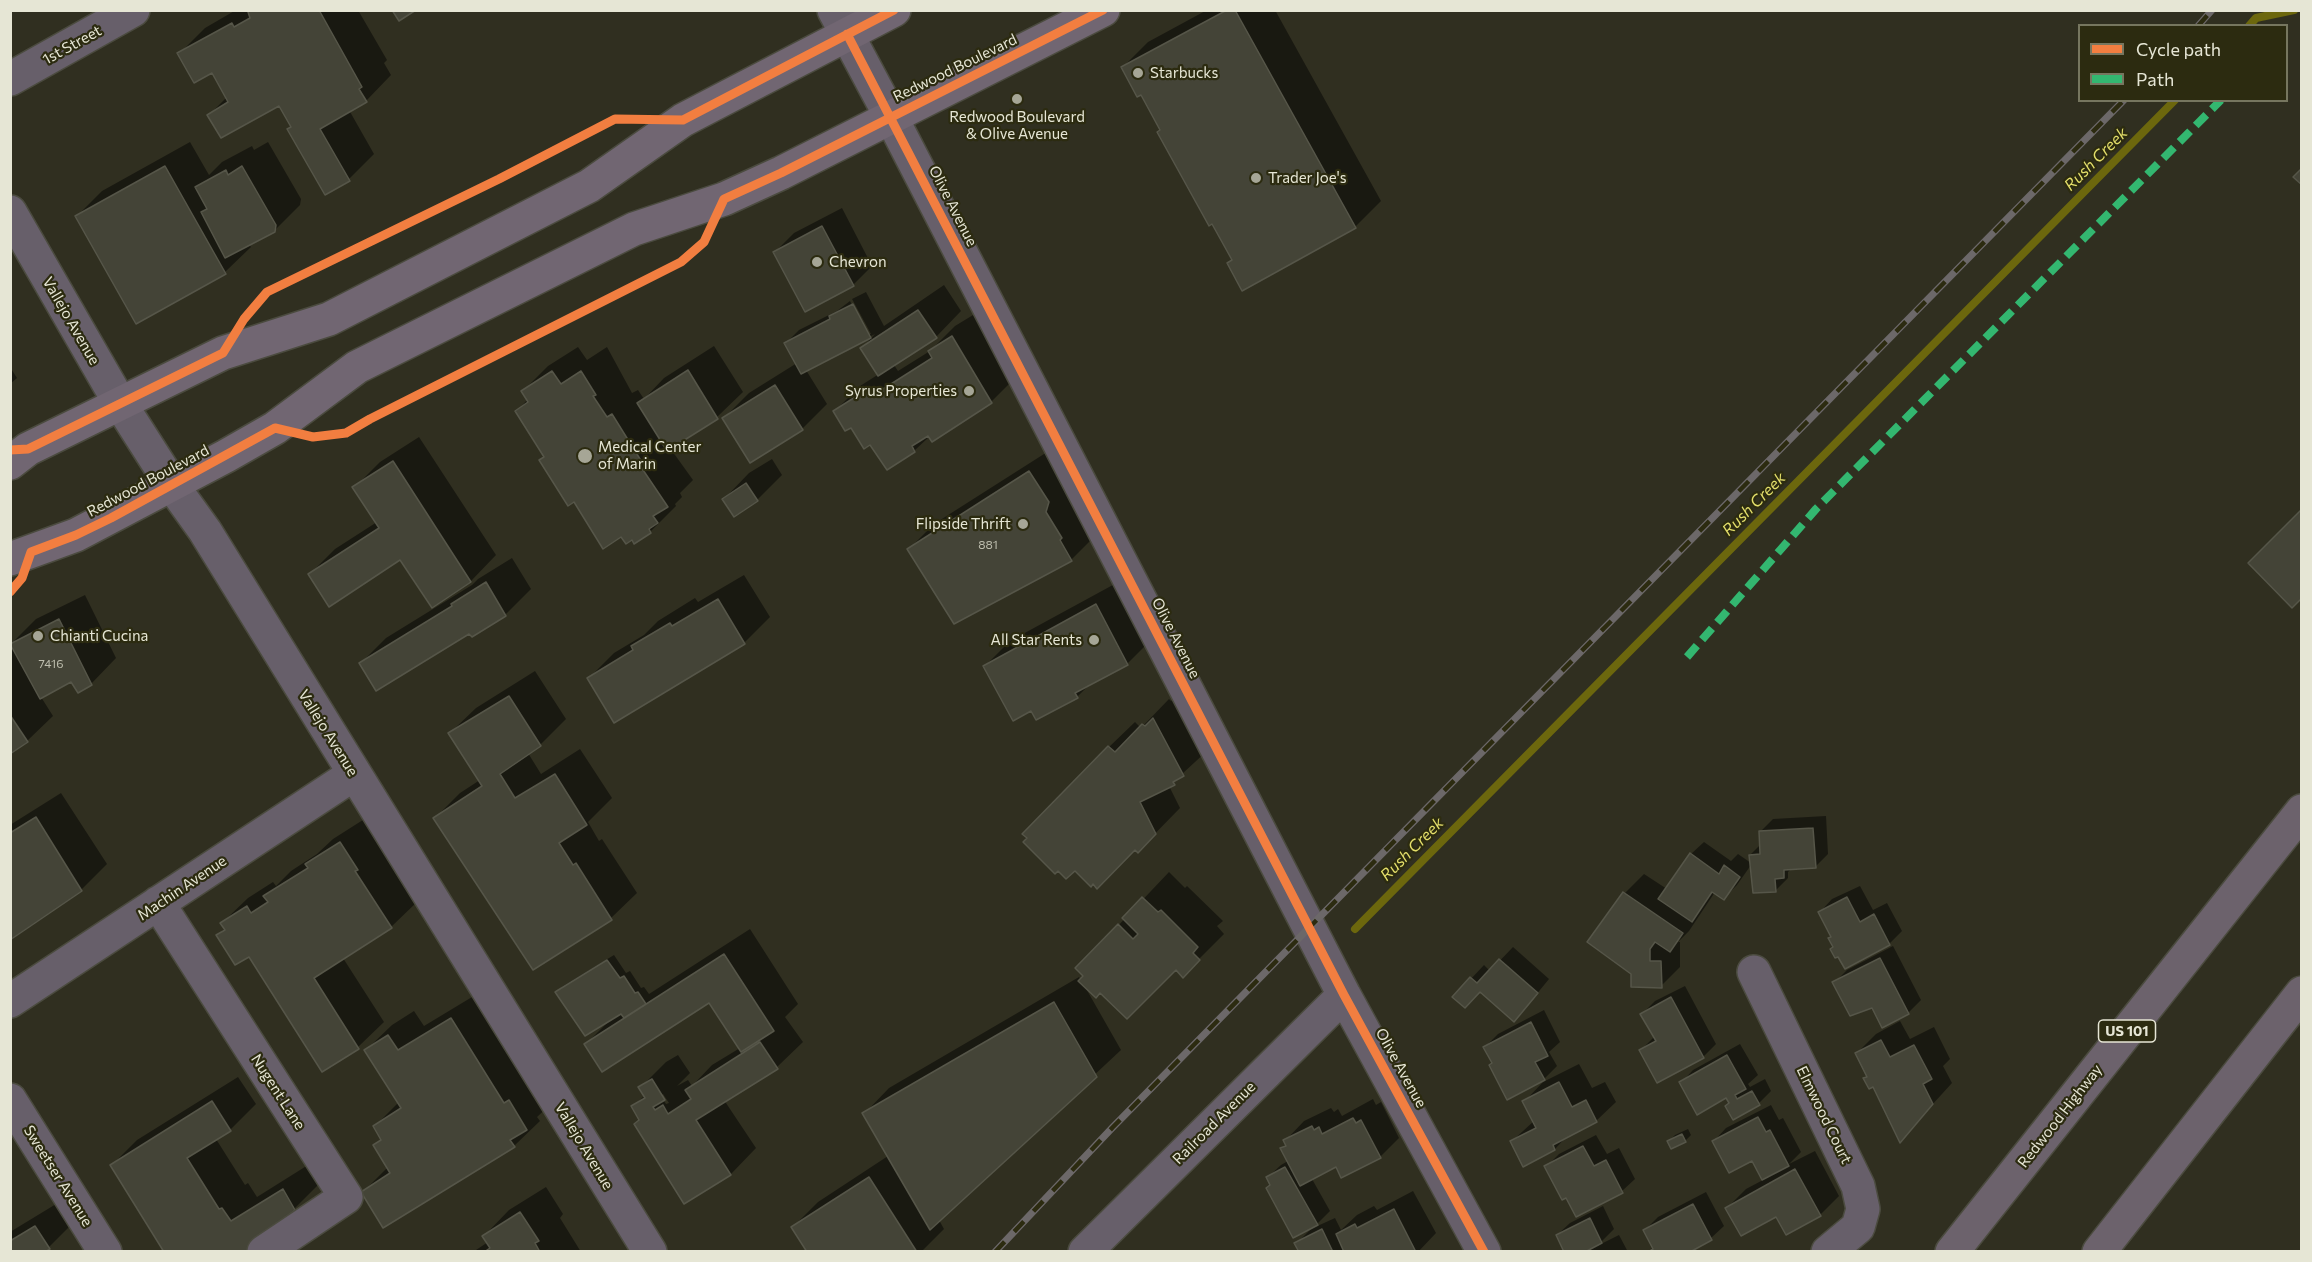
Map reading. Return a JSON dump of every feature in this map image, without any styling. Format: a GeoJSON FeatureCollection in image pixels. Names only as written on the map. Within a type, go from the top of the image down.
{"type":"FeatureCollection","features":[{"type":"Feature","properties":{"kind":"highway","name":"Redwood Highway"},"geometry":{"type":"LineString","coordinates":[[1952,1251],[2301,811]]}},
{"type":"Feature","properties":{"kind":"highway"},"geometry":{"type":"LineString","coordinates":[[2099,1251],[2301,993]]}},
{"type":"Feature","properties":{"kind":"main road"},"geometry":{"type":"LineString","coordinates":[[10,463],[28,449],[223,353],[329,319],[558,202],[589,186],[683,120],[841,22],[894,10]]}},
{"type":"Feature","properties":{"kind":"main road","name":"Redwood Boulevard"},"geometry":{"type":"LineString","coordinates":[[10,559],[76,535],[172,485],[275,428],[357,367],[634,229],[724,199],[781,173],[1103,10]]}},
{"type":"Feature","properties":{"kind":"street","name":"1st Street"},"geometry":{"type":"LineString","coordinates":[[10,79],[133,10]]}},
{"type":"Feature","properties":{"kind":"street","name":"Olive Avenue"},"geometry":{"type":"LineString","coordinates":[[841,22],[1344,995],[1484,1251]]}},
{"type":"Feature","properties":{"kind":"street","name":"Vallejo Avenue"},"geometry":{"type":"LineString","coordinates":[[10,212],[121,405],[172,485],[205,531],[650,1251]]}},
{"type":"Feature","properties":{"kind":"street","name":"Machin Avenue"},"geometry":{"type":"LineString","coordinates":[[10,1001],[354,774]]}},
{"type":"Feature","properties":{"kind":"street","name":"Nugent Lane"},"geometry":{"type":"LineString","coordinates":[[158,903],[346,1197],[264,1251]]}},
{"type":"Feature","properties":{"kind":"street","name":"Elmwood Court"},"geometry":{"type":"LineString","coordinates":[[1754,972],[1858,1186],[1863,1209],[1857,1227],[1828,1251]]}},
{"type":"Feature","properties":{"kind":"street","name":"Railroad Avenue"},"geometry":{"type":"LineString","coordinates":[[1085,1251],[1344,995]]}},
{"type":"Feature","properties":{"kind":"street","name":"Sweetser Avenue"},"geometry":{"type":"LineString","coordinates":[[10,1100],[105,1251]]}},
{"type":"Feature","properties":{"kind":"building"},"geometry":{"type":"Polygon","coordinates":[[[251,10],[319,10],[362,87],[359,89],[367,102],[320,129],[350,181],[325,195],[287,129],[291,127],[279,106],[221,138],[207,115],[228,102],[212,73],[194,83],[177,53],[232,23],[234,27],[250,18],[248,12],[251,10]]]}},
{"type":"Feature","properties":{"kind":"building"},"geometry":{"type":"Polygon","coordinates":[[[392,10],[416,10],[399,21],[392,10]]]}},
{"type":"Feature","properties":{"kind":"building","name":"Trader Joe's"},"geometry":{"type":"Polygon","coordinates":[[[1227,10],[1235,10],[1356,228],[1242,291],[1227,263],[1232,260],[1212,224],[1209,226],[1157,132],[1160,130],[1141,95],[1137,97],[1121,67],[1227,10]]]}},
{"type":"Feature","properties":{"kind":"building"},"geometry":{"type":"Polygon","coordinates":[[[165,166],[226,274],[136,324],[75,216],[165,166]]]}},
{"type":"Feature","properties":{"kind":"building"},"geometry":{"type":"Polygon","coordinates":[[[242,166],[276,225],[275,232],[225,258],[201,212],[207,209],[195,187],[226,170],[228,175],[242,166]]]}},
{"type":"Feature","properties":{"kind":"building"},"geometry":{"type":"Polygon","coordinates":[[[2302,168],[2302,185],[2293,177],[2302,168]]]}},
{"type":"Feature","properties":{"kind":"building"},"geometry":{"type":"Polygon","coordinates":[[[822,226],[854,286],[805,312],[773,252],[822,226]]]}},
{"type":"Feature","properties":{"kind":"building"},"geometry":{"type":"Polygon","coordinates":[[[853,304],[871,338],[801,374],[784,343],[853,304]]]}},
{"type":"Feature","properties":{"kind":"building"},"geometry":{"type":"Polygon","coordinates":[[[918,310],[937,338],[878,376],[860,348],[918,310]]]}},
{"type":"Feature","properties":{"kind":"building"},"geometry":{"type":"Polygon","coordinates":[[[952,336],[992,403],[932,442],[928,436],[912,446],[915,452],[887,470],[870,445],[864,449],[851,428],[845,431],[833,411],[868,389],[872,396],[932,358],[928,351],[952,336]]]}},
{"type":"Feature","properties":{"kind":"building"},"geometry":{"type":"Polygon","coordinates":[[[688,370],[718,419],[667,451],[637,403],[688,370]]]}},
{"type":"Feature","properties":{"kind":"building"},"geometry":{"type":"Polygon","coordinates":[[[552,371],[561,384],[581,371],[596,395],[593,396],[607,417],[612,414],[640,459],[637,461],[668,507],[653,516],[658,523],[649,529],[651,533],[634,544],[632,540],[626,544],[621,537],[603,549],[574,502],[568,506],[539,460],[544,457],[515,411],[528,402],[521,391],[552,371]]]}},
{"type":"Feature","properties":{"kind":"building"},"geometry":{"type":"Polygon","coordinates":[[[775,385],[803,430],[750,463],[722,418],[775,385]]]}},
{"type":"Feature","properties":{"kind":"building"},"geometry":{"type":"Polygon","coordinates":[[[393,461],[471,582],[432,608],[400,560],[329,607],[308,574],[379,528],[352,487],[393,461]]]}},
{"type":"Feature","properties":{"kind":"building"},"geometry":{"type":"Polygon","coordinates":[[[1029,471],[1049,502],[1046,512],[1062,538],[1060,540],[1072,561],[954,624],[907,549],[1029,471]]]}},
{"type":"Feature","properties":{"kind":"building"},"geometry":{"type":"Polygon","coordinates":[[[746,483],[758,501],[734,517],[722,499],[746,483]]]}},
{"type":"Feature","properties":{"kind":"building"},"geometry":{"type":"Polygon","coordinates":[[[2302,509],[2302,598],[2292,608],[2248,563],[2302,509]]]}},
{"type":"Feature","properties":{"kind":"building"},"geometry":{"type":"Polygon","coordinates":[[[486,582],[506,616],[472,637],[469,634],[376,691],[359,663],[452,606],[451,604],[486,582]]]}},
{"type":"Feature","properties":{"kind":"building"},"geometry":{"type":"Polygon","coordinates":[[[718,599],[745,644],[614,723],[587,678],[633,650],[631,646],[670,623],[672,626],[718,599]]]}},
{"type":"Feature","properties":{"kind":"building"},"geometry":{"type":"Polygon","coordinates":[[[1096,604],[1128,665],[1075,693],[1078,698],[1036,720],[1031,711],[1013,721],[983,666],[1096,604]]]}},
{"type":"Feature","properties":{"kind":"building"},"geometry":{"type":"Polygon","coordinates":[[[59,619],[92,685],[78,693],[71,682],[40,699],[10,644],[59,619]]]}},
{"type":"Feature","properties":{"kind":"building"},"geometry":{"type":"Polygon","coordinates":[[[509,696],[541,746],[500,774],[515,798],[555,774],[587,825],[559,843],[573,865],[576,863],[612,920],[533,970],[433,818],[482,786],[448,733],[509,696]]]}},
{"type":"Feature","properties":{"kind":"building"},"geometry":{"type":"Polygon","coordinates":[[[10,715],[28,742],[10,754],[10,715]]]}},
{"type":"Feature","properties":{"kind":"building"},"geometry":{"type":"Polygon","coordinates":[[[1153,718],[1184,776],[1173,782],[1175,785],[1140,802],[1156,834],[1138,853],[1135,850],[1097,889],[1093,884],[1091,887],[1075,871],[1066,879],[1058,871],[1055,874],[1023,842],[1027,838],[1022,834],[1108,746],[1115,752],[1142,724],[1145,726],[1153,718]]]}},
{"type":"Feature","properties":{"kind":"building"},"geometry":{"type":"Polygon","coordinates":[[[36,817],[82,891],[10,940],[10,833],[36,817]]]}},
{"type":"Feature","properties":{"kind":"building"},"geometry":{"type":"Polygon","coordinates":[[[1813,828],[1816,868],[1784,870],[1784,878],[1775,879],[1776,892],[1753,893],[1749,855],[1760,854],[1759,831],[1813,828]]]}},
{"type":"Feature","properties":{"kind":"building"},"geometry":{"type":"Polygon","coordinates":[[[340,842],[358,870],[355,871],[392,928],[314,978],[359,1049],[322,1072],[249,957],[235,965],[216,935],[225,930],[220,923],[247,906],[251,913],[268,902],[263,896],[308,868],[305,864],[340,842]]]}},
{"type":"Feature","properties":{"kind":"building"},"geometry":{"type":"Polygon","coordinates":[[[1690,853],[1719,874],[1724,865],[1740,877],[1724,900],[1712,892],[1692,922],[1658,899],[1690,853]]]}},
{"type":"Feature","properties":{"kind":"building"},"geometry":{"type":"Polygon","coordinates":[[[1623,892],[1683,933],[1670,952],[1655,942],[1650,949],[1650,961],[1661,961],[1662,988],[1631,987],[1631,974],[1587,942],[1623,892]]]}},
{"type":"Feature","properties":{"kind":"building"},"geometry":{"type":"Polygon","coordinates":[[[1142,897],[1158,912],[1161,910],[1198,947],[1193,953],[1200,960],[1183,978],[1176,970],[1127,1019],[1100,993],[1096,998],[1078,981],[1083,976],[1075,968],[1118,924],[1133,939],[1138,934],[1122,918],[1142,897]]]}},
{"type":"Feature","properties":{"kind":"building"},"geometry":{"type":"Polygon","coordinates":[[[1847,897],[1860,922],[1874,914],[1890,945],[1845,969],[1830,949],[1833,947],[1828,938],[1831,937],[1818,912],[1847,897]]]}},
{"type":"Feature","properties":{"kind":"building"},"geometry":{"type":"Polygon","coordinates":[[[724,954],[774,1031],[741,1052],[709,1003],[602,1072],[584,1044],[724,954]]]}},
{"type":"Feature","properties":{"kind":"building"},"geometry":{"type":"Polygon","coordinates":[[[1880,958],[1909,1014],[1882,1028],[1872,1008],[1850,1016],[1832,982],[1880,958]]]}},
{"type":"Feature","properties":{"kind":"building"},"geometry":{"type":"Polygon","coordinates":[[[1499,959],[1538,993],[1514,1022],[1480,992],[1465,1008],[1452,997],[1470,977],[1477,983],[1499,959]]]}},
{"type":"Feature","properties":{"kind":"building"},"geometry":{"type":"Polygon","coordinates":[[[607,960],[620,978],[624,976],[635,993],[638,992],[646,1004],[624,1018],[621,1014],[585,1036],[555,992],[607,960]]]}},
{"type":"Feature","properties":{"kind":"building"},"geometry":{"type":"Polygon","coordinates":[[[1671,997],[1704,1058],[1657,1083],[1639,1050],[1656,1041],[1640,1014],[1671,997]]]}},
{"type":"Feature","properties":{"kind":"building"},"geometry":{"type":"Polygon","coordinates":[[[1054,1002],[1097,1077],[930,1230],[862,1113],[1054,1002]]]}},
{"type":"Feature","properties":{"kind":"building"},"geometry":{"type":"Polygon","coordinates":[[[451,1018],[504,1103],[509,1100],[527,1130],[510,1140],[515,1147],[383,1228],[361,1192],[390,1173],[373,1145],[381,1140],[373,1126],[401,1108],[364,1050],[388,1035],[398,1050],[451,1018]]]}},
{"type":"Feature","properties":{"kind":"building"},"geometry":{"type":"Polygon","coordinates":[[[1531,1022],[1548,1056],[1535,1062],[1545,1080],[1507,1100],[1489,1065],[1492,1063],[1483,1047],[1531,1022]]]}},
{"type":"Feature","properties":{"kind":"building"},"geometry":{"type":"Polygon","coordinates":[[[1881,1040],[1890,1057],[1914,1045],[1932,1079],[1923,1084],[1933,1104],[1900,1143],[1873,1087],[1869,1089],[1863,1078],[1867,1077],[1855,1053],[1881,1040]]]}},
{"type":"Feature","properties":{"kind":"building"},"geometry":{"type":"Polygon","coordinates":[[[760,1042],[778,1069],[696,1120],[731,1175],[684,1204],[634,1124],[639,1120],[631,1106],[645,1098],[638,1087],[652,1079],[665,1100],[653,1107],[655,1110],[663,1105],[668,1114],[691,1099],[685,1090],[760,1042]]]}},
{"type":"Feature","properties":{"kind":"building"},"geometry":{"type":"Polygon","coordinates":[[[1727,1055],[1746,1089],[1735,1095],[1737,1099],[1752,1091],[1760,1105],[1733,1120],[1725,1106],[1729,1103],[1726,1098],[1697,1115],[1679,1082],[1727,1055]]]}},
{"type":"Feature","properties":{"kind":"building"},"geometry":{"type":"Polygon","coordinates":[[[1559,1082],[1572,1107],[1586,1100],[1597,1122],[1553,1145],[1555,1150],[1523,1167],[1510,1141],[1536,1128],[1522,1101],[1559,1082]]]}},
{"type":"Feature","properties":{"kind":"building"},"geometry":{"type":"Polygon","coordinates":[[[212,1101],[231,1131],[187,1158],[219,1209],[222,1208],[231,1221],[283,1189],[295,1210],[246,1252],[164,1252],[110,1165],[212,1101]]]}},
{"type":"Feature","properties":{"kind":"building"},"geometry":{"type":"Polygon","coordinates":[[[1758,1117],[1766,1132],[1770,1130],[1789,1166],[1762,1180],[1752,1161],[1729,1173],[1712,1141],[1758,1117]]]}},
{"type":"Feature","properties":{"kind":"building"},"geometry":{"type":"Polygon","coordinates":[[[1353,1118],[1356,1123],[1361,1120],[1381,1158],[1341,1178],[1336,1167],[1300,1186],[1280,1148],[1286,1146],[1283,1140],[1312,1126],[1314,1130],[1319,1127],[1322,1134],[1353,1118]]]}},
{"type":"Feature","properties":{"kind":"building"},"geometry":{"type":"Polygon","coordinates":[[[1682,1134],[1686,1142],[1671,1149],[1667,1141],[1682,1134]]]}},
{"type":"Feature","properties":{"kind":"building"},"geometry":{"type":"Polygon","coordinates":[[[1583,1146],[1594,1166],[1606,1160],[1623,1193],[1576,1217],[1566,1198],[1562,1200],[1544,1166],[1583,1146]]]}},
{"type":"Feature","properties":{"kind":"building"},"geometry":{"type":"Polygon","coordinates":[[[1285,1167],[1318,1225],[1293,1238],[1266,1188],[1270,1185],[1266,1177],[1285,1167]]]}},
{"type":"Feature","properties":{"kind":"building"},"geometry":{"type":"Polygon","coordinates":[[[1795,1169],[1821,1216],[1786,1235],[1776,1217],[1741,1236],[1725,1208],[1795,1169]]]}},
{"type":"Feature","properties":{"kind":"building"},"geometry":{"type":"Polygon","coordinates":[[[869,1177],[917,1252],[807,1252],[791,1227],[869,1177]]]}},
{"type":"Feature","properties":{"kind":"building"},"geometry":{"type":"Polygon","coordinates":[[[1693,1204],[1712,1240],[1690,1252],[1648,1252],[1653,1249],[1643,1230],[1693,1204]]]}},
{"type":"Feature","properties":{"kind":"building"},"geometry":{"type":"Polygon","coordinates":[[[1394,1209],[1416,1252],[1344,1252],[1336,1234],[1355,1224],[1357,1228],[1394,1209]]]}},
{"type":"Feature","properties":{"kind":"building"},"geometry":{"type":"Polygon","coordinates":[[[520,1212],[539,1241],[535,1243],[540,1252],[484,1252],[490,1248],[482,1236],[520,1212]]]}},
{"type":"Feature","properties":{"kind":"building"},"geometry":{"type":"Polygon","coordinates":[[[1590,1218],[1602,1243],[1585,1252],[1564,1252],[1556,1235],[1590,1218]]]}},
{"type":"Feature","properties":{"kind":"building"},"geometry":{"type":"Polygon","coordinates":[[[35,1226],[50,1249],[45,1252],[10,1252],[10,1241],[35,1226]]]}},
{"type":"Feature","properties":{"kind":"building"},"geometry":{"type":"Polygon","coordinates":[[[1322,1229],[1333,1252],[1299,1252],[1294,1243],[1322,1229]]]}},
{"type":"Feature","properties":{"kind":"waterway","name":"Rush Creek"},"geometry":{"type":"LineString","coordinates":[[2251,24],[2256,18],[2294,10]]}},
{"type":"Feature","properties":{"kind":"waterway","name":"Rush Creek"},"geometry":{"type":"LineString","coordinates":[[1355,929],[2173,102]]}},
{"type":"Feature","properties":{"kind":"railway"},"geometry":{"type":"LineString","coordinates":[[2200,24],[2212,10]]}},
{"type":"Feature","properties":{"kind":"railway"},"geometry":{"type":"LineString","coordinates":[[995,1252],[1113,1127],[2122,102]]}},
{"type":"Feature","properties":{"kind":"marked path"},"geometry":{"type":"LineString","coordinates":[[1687,657],[1816,509],[2219,102]]}},
{"type":"Feature","properties":{"kind":"cycle path"},"geometry":{"type":"LineString","coordinates":[[10,450],[28,449],[223,353],[244,319],[267,292],[499,179],[615,119],[683,120],[894,10]]}},
{"type":"Feature","properties":{"kind":"cycle path"},"geometry":{"type":"LineString","coordinates":[[10,592],[22,578],[31,552],[76,535],[111,518],[275,428],[313,437],[346,433],[681,262],[704,242],[724,199],[781,173],[1103,10]]}},
{"type":"Feature","properties":{"kind":"cycle path"},"geometry":{"type":"LineString","coordinates":[[847,34],[1344,995],[1484,1252]]}},
{"type":"Feature","properties":{"kind":"place","name":"Starbucks"},"geometry":{"type":"Point","coordinates":[1138,73]}},
{"type":"Feature","properties":{"kind":"place","name":"Redwood Boulevard & Olive Avenue"},"geometry":{"type":"Point","coordinates":[1017,99]}},
{"type":"Feature","properties":{"kind":"place","name":"Trader Joe's"},"geometry":{"type":"Point","coordinates":[1256,178]}},
{"type":"Feature","properties":{"kind":"place","name":"Chevron"},"geometry":{"type":"Point","coordinates":[817,262]}},
{"type":"Feature","properties":{"kind":"place","name":"Syrus Properties"},"geometry":{"type":"Point","coordinates":[969,391]}},
{"type":"Feature","properties":{"kind":"place","name":"Medical Center of Marin"},"geometry":{"type":"Point","coordinates":[585,456]}},
{"type":"Feature","properties":{"kind":"place","name":"Flipside Thrift"},"geometry":{"type":"Point","coordinates":[1023,524]}},
{"type":"Feature","properties":{"kind":"place","name":"Chianti Cucina"},"geometry":{"type":"Point","coordinates":[38,636]}},
{"type":"Feature","properties":{"kind":"place","name":"All Star Rents"},"geometry":{"type":"Point","coordinates":[1094,640]}}]}
